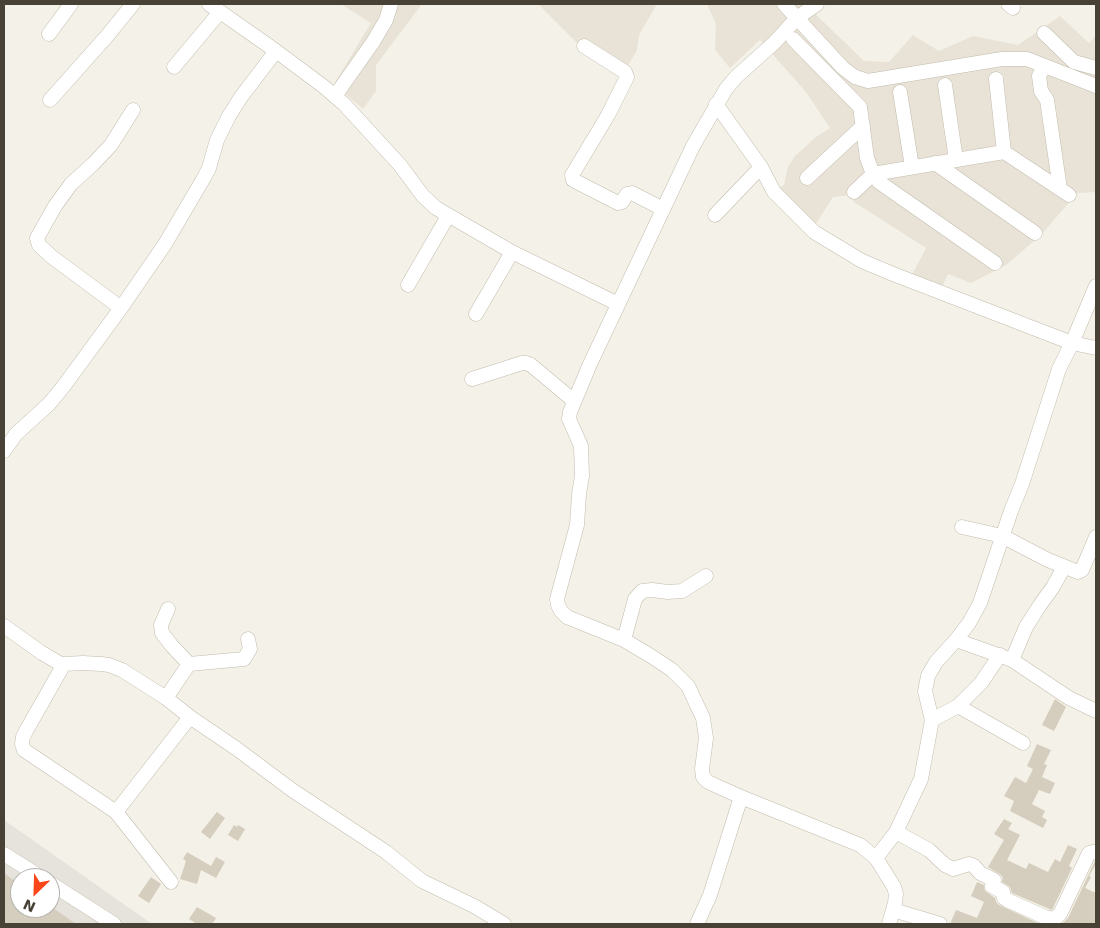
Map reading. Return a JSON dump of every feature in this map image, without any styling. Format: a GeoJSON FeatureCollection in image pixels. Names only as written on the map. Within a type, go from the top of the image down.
{"type":"FeatureCollection","features":[{"type":"Feature","properties":{"kind":"street"},"geometry":{"type":"LineString","coordinates":[[49,34],[71,4]]}},
{"type":"Feature","properties":{"kind":"street"},"geometry":{"type":"LineString","coordinates":[[50,100],[107,36],[132,4]]}},
{"type":"Feature","properties":{"kind":"street"},"geometry":{"type":"LineString","coordinates":[[335,96],[373,42],[386,20],[391,4]]}},
{"type":"Feature","properties":{"kind":"street"},"geometry":{"type":"LineString","coordinates":[[784,4],[843,68],[855,76],[868,81],[1002,58],[1027,59],[1096,86]]}},
{"type":"Feature","properties":{"kind":"street"},"geometry":{"type":"LineString","coordinates":[[817,4],[798,18],[736,77],[716,104],[693,146],[574,401],[569,419],[581,446],[582,476],[577,525],[559,591],[558,605],[567,617],[624,640],[651,656],[672,670],[688,686],[703,718],[706,738],[702,769],[703,777],[708,782],[860,845],[876,858],[894,886],[896,894],[889,924]]}},
{"type":"Feature","properties":{"kind":"street"},"geometry":{"type":"LineString","coordinates":[[174,67],[215,8],[276,51],[344,104],[400,165],[436,208],[512,252],[618,304]]}},
{"type":"Feature","properties":{"kind":"street"},"geometry":{"type":"LineString","coordinates":[[1044,33],[1074,62],[1096,68]]}},
{"type":"Feature","properties":{"kind":"street"},"geometry":{"type":"LineString","coordinates":[[793,39],[860,107],[868,158],[873,174],[879,182],[995,263]]}},
{"type":"Feature","properties":{"kind":"street"},"geometry":{"type":"LineString","coordinates":[[584,46],[625,72],[627,77],[608,115],[572,175],[573,180],[618,203],[622,202],[627,194],[632,193],[663,209]]}},
{"type":"Feature","properties":{"kind":"street"},"geometry":{"type":"LineString","coordinates":[[4,451],[16,434],[49,404],[63,387],[165,244],[209,168],[220,134],[229,116],[276,51]]}},
{"type":"Feature","properties":{"kind":"street"},"geometry":{"type":"LineString","coordinates":[[854,192],[873,174],[1004,152],[1064,192],[1047,100],[1041,91],[1039,76],[1049,68]]}},
{"type":"Feature","properties":{"kind":"street"},"geometry":{"type":"LineString","coordinates":[[996,79],[1004,152]]}},
{"type":"Feature","properties":{"kind":"street"},"geometry":{"type":"LineString","coordinates":[[945,84],[956,160]]}},
{"type":"Feature","properties":{"kind":"street"},"geometry":{"type":"LineString","coordinates":[[900,92],[912,167]]}},
{"type":"Feature","properties":{"kind":"street"},"geometry":{"type":"LineString","coordinates":[[716,104],[761,167],[774,192],[814,232],[862,261],[1072,343],[1096,348]]}},
{"type":"Feature","properties":{"kind":"street"},"geometry":{"type":"LineString","coordinates":[[121,308],[52,258],[39,246],[37,238],[65,191],[111,145],[133,110]]}},
{"type":"Feature","properties":{"kind":"street"},"geometry":{"type":"LineString","coordinates":[[807,178],[863,126]]}},
{"type":"Feature","properties":{"kind":"street"},"geometry":{"type":"LineString","coordinates":[[935,163],[1035,233]]}},
{"type":"Feature","properties":{"kind":"street"},"geometry":{"type":"LineString","coordinates":[[715,215],[761,167]]}},
{"type":"Feature","properties":{"kind":"street"},"geometry":{"type":"LineString","coordinates":[[408,285],[448,216]]}},
{"type":"Feature","properties":{"kind":"street"},"geometry":{"type":"LineString","coordinates":[[476,314],[512,252]]}},
{"type":"Feature","properties":{"kind":"street"},"geometry":{"type":"LineString","coordinates":[[876,858],[896,832],[921,779],[932,720],[925,691],[928,676],[936,662],[969,623],[980,603],[1002,536],[1022,484],[1059,369],[1096,286]]}},
{"type":"Feature","properties":{"kind":"street"},"geometry":{"type":"LineString","coordinates":[[472,379],[526,363],[531,365],[574,401]]}},
{"type":"Feature","properties":{"kind":"street"},"geometry":{"type":"LineString","coordinates":[[962,527],[1002,536],[1078,572],[1082,570],[1096,537]]}},
{"type":"Feature","properties":{"kind":"street"},"geometry":{"type":"LineString","coordinates":[[932,720],[958,706],[1006,658],[1064,567]]}},
{"type":"Feature","properties":{"kind":"street"},"geometry":{"type":"LineString","coordinates":[[624,640],[635,600],[642,591],[682,591],[706,576]]}},
{"type":"Feature","properties":{"kind":"street"},"geometry":{"type":"LineString","coordinates":[[168,609],[161,625],[162,633],[189,664]]}},
{"type":"Feature","properties":{"kind":"street"},"geometry":{"type":"LineString","coordinates":[[4,626],[59,663],[109,665],[122,670],[166,698],[324,812],[386,852],[422,881],[474,906],[504,924]]}},
{"type":"Feature","properties":{"kind":"street"},"geometry":{"type":"LineString","coordinates":[[189,664],[244,659],[250,650],[248,638]]}},
{"type":"Feature","properties":{"kind":"street"},"geometry":{"type":"LineString","coordinates":[[956,640],[1006,658],[1069,698],[1096,711]]}},
{"type":"Feature","properties":{"kind":"street"},"geometry":{"type":"LineString","coordinates":[[64,664],[23,737],[22,744],[24,750],[116,812],[171,882]]}},
{"type":"Feature","properties":{"kind":"street"},"geometry":{"type":"LineString","coordinates":[[166,698],[189,664]]}},
{"type":"Feature","properties":{"kind":"street"},"geometry":{"type":"LineString","coordinates":[[958,706],[1023,743]]}},
{"type":"Feature","properties":{"kind":"street"},"geometry":{"type":"LineString","coordinates":[[116,812],[190,717]]}},
{"type":"Feature","properties":{"kind":"street"},"geometry":{"type":"LineString","coordinates":[[697,924],[710,895],[741,797]]}},
{"type":"Feature","properties":{"kind":"street"},"geometry":{"type":"LineString","coordinates":[[896,832],[929,850],[946,866],[953,868],[969,864],[974,866],[980,873],[994,880],[992,886],[1003,892],[1004,898],[1007,900],[1045,917],[1054,919],[1060,914],[1089,854],[1096,852]]}},
{"type":"Feature","properties":{"kind":"street"},"geometry":{"type":"LineString","coordinates":[[4,854],[26,868]]}},
{"type":"Feature","properties":{"kind":"street"},"geometry":{"type":"LineString","coordinates":[[60,889],[114,924]]}},
{"type":"Feature","properties":{"kind":"street"},"geometry":{"type":"LineString","coordinates":[[893,910],[940,924]]}},
{"type":"Feature","properties":{"kind":"shaded area"},"geometry":{"type":"Polygon","coordinates":[[[341,4],[422,4],[376,65],[376,91],[363,109],[334,84],[371,23],[341,4]]]}},
{"type":"Feature","properties":{"kind":"shaded area"},"geometry":{"type":"Polygon","coordinates":[[[538,4],[657,4],[639,35],[637,50],[626,69],[576,42],[538,4]]]}},
{"type":"Feature","properties":{"kind":"shaded area"},"geometry":{"type":"Polygon","coordinates":[[[707,4],[809,4],[807,6],[864,61],[889,62],[913,35],[939,51],[973,36],[1018,45],[1060,16],[1089,43],[1096,36],[1096,192],[1077,193],[1042,234],[1006,265],[971,283],[948,274],[941,289],[911,277],[926,248],[854,202],[852,195],[833,197],[815,225],[777,189],[784,185],[788,167],[795,156],[816,137],[830,128],[806,92],[760,40],[730,68],[715,50],[716,24],[707,4]]]}},
{"type":"Feature","properties":{"kind":"shaded area"},"geometry":{"type":"Polygon","coordinates":[[[4,820],[152,924],[4,924],[4,820]]]}},
{"type":"Feature","properties":{"kind":"building"},"geometry":{"type":"Polygon","coordinates":[[[1055,699],[1066,707],[1054,731],[1042,725],[1055,699]]]}},
{"type":"Feature","properties":{"kind":"building"},"geometry":{"type":"Polygon","coordinates":[[[1037,744],[1051,750],[1044,764],[1047,765],[1042,777],[1055,783],[1050,794],[1039,790],[1032,804],[1045,811],[1042,817],[1047,820],[1043,828],[1010,811],[1014,801],[1004,796],[1015,777],[1026,783],[1033,769],[1027,766],[1037,744]]]}},
{"type":"Feature","properties":{"kind":"building"},"geometry":{"type":"Polygon","coordinates":[[[217,812],[225,818],[210,839],[201,832],[217,812]]]}},
{"type":"Feature","properties":{"kind":"building"},"geometry":{"type":"Polygon","coordinates":[[[1004,819],[1012,823],[1008,829],[1020,835],[1007,860],[1026,869],[1029,863],[1048,872],[1055,859],[1060,862],[1068,845],[1077,849],[1069,866],[1072,868],[1052,910],[1012,893],[1010,887],[1002,882],[1003,878],[1001,875],[988,867],[1004,840],[994,834],[1004,819]]]}},
{"type":"Feature","properties":{"kind":"building"},"geometry":{"type":"Polygon","coordinates":[[[234,825],[245,829],[238,841],[228,835],[234,825]]]}},
{"type":"Feature","properties":{"kind":"building"},"geometry":{"type":"Polygon","coordinates":[[[187,852],[211,866],[216,857],[225,862],[216,878],[201,870],[197,884],[180,879],[186,861],[183,859],[187,852]]]}},
{"type":"Feature","properties":{"kind":"building"},"geometry":{"type":"Polygon","coordinates":[[[1095,861],[1096,864],[1085,888],[1096,893],[1096,924],[1062,924],[1068,918],[1095,861]]]}},
{"type":"Feature","properties":{"kind":"building"},"geometry":{"type":"Polygon","coordinates":[[[4,873],[10,878],[10,918],[60,918],[60,913],[76,924],[4,924],[4,873]]]}},
{"type":"Feature","properties":{"kind":"building"},"geometry":{"type":"Polygon","coordinates":[[[151,877],[161,884],[149,903],[138,896],[151,877]]]}},
{"type":"Feature","properties":{"kind":"building"},"geometry":{"type":"Polygon","coordinates":[[[977,882],[984,885],[985,891],[995,898],[999,905],[1040,924],[950,924],[956,910],[977,918],[984,902],[971,896],[977,882]]]}},
{"type":"Feature","properties":{"kind":"building"},"geometry":{"type":"Polygon","coordinates":[[[197,907],[216,918],[212,924],[197,924],[189,919],[197,907]]]}}]}
